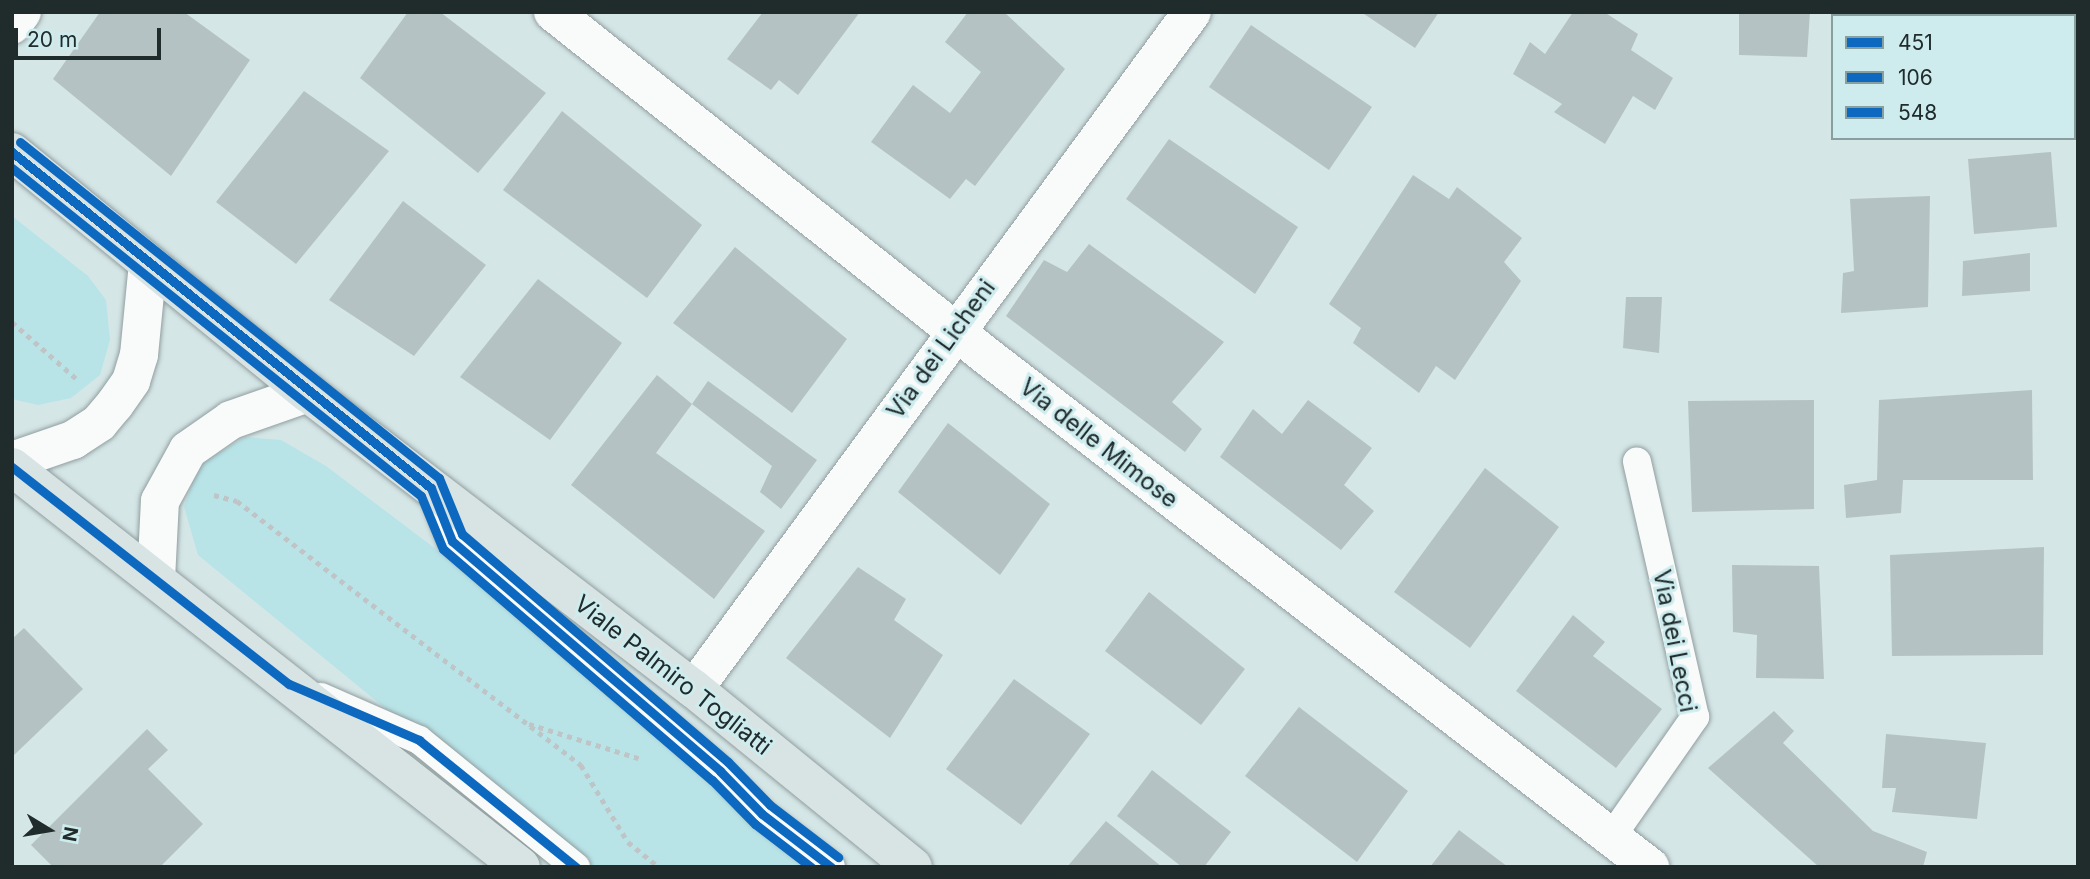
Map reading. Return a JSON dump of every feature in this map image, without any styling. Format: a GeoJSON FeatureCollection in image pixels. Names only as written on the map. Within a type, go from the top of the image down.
{"type":"FeatureCollection","features":[{"type":"Feature","properties":{"kind":"main road","name":"Viale Palmiro Togliatti"},"geometry":{"type":"LineString","coordinates":[[12,152],[308,393],[694,689],[913,867]]}},
{"type":"Feature","properties":{"kind":"main road"},"geometry":{"type":"LineString","coordinates":[[12,467],[521,867]]}},
{"type":"Feature","properties":{"kind":"street"},"geometry":{"type":"LineString","coordinates":[[12,25],[22,12]]}},
{"type":"Feature","properties":{"kind":"street","name":"Via delle Mimose"},"geometry":{"type":"LineString","coordinates":[[553,12],[956,330],[1610,839],[1650,867]]}},
{"type":"Feature","properties":{"kind":"street","name":"Via dei Licheni"},"geometry":{"type":"LineString","coordinates":[[694,689],[1192,12]]}},
{"type":"Feature","properties":{"kind":"street"},"geometry":{"type":"LineString","coordinates":[[12,461],[73,440],[99,423],[131,381],[139,355],[148,264]]}},
{"type":"Feature","properties":{"kind":"street"},"geometry":{"type":"LineString","coordinates":[[156,579],[160,501],[188,450],[230,420],[308,393]]}},
{"type":"Feature","properties":{"kind":"lane","name":"Via dei Lecci"},"geometry":{"type":"LineString","coordinates":[[1610,839],[1695,717],[1637,462]]}},
{"type":"Feature","properties":{"kind":"lane","name":"Viale Palmiro Togliatti"},"geometry":{"type":"LineString","coordinates":[[431,488],[452,541],[720,771],[762,814],[831,867]]}},
{"type":"Feature","properties":{"kind":"lane"},"geometry":{"type":"LineString","coordinates":[[289,684],[419,740],[576,867]]}},
{"type":"Feature","properties":{"kind":"path"},"geometry":{"type":"LineString","coordinates":[[12,322],[84,386]]}},
{"type":"Feature","properties":{"kind":"path"},"geometry":{"type":"LineString","coordinates":[[208,494],[237,501],[581,765],[628,842],[659,867]]}},
{"type":"Feature","properties":{"kind":"shaded area"},"geometry":{"type":"Polygon","coordinates":[[[12,216],[88,276],[106,300],[110,340],[100,375],[71,398],[38,405],[12,399],[12,216]]]}},
{"type":"Feature","properties":{"kind":"shaded area"},"geometry":{"type":"Polygon","coordinates":[[[245,437],[281,440],[326,466],[498,596],[684,741],[805,867],[579,867],[198,555],[184,507],[198,466],[245,437]]]}},
{"type":"Feature","properties":{"kind":"building"},"geometry":{"type":"Polygon","coordinates":[[[100,12],[184,12],[250,60],[171,176],[53,79],[100,12]]]}},
{"type":"Feature","properties":{"kind":"building"},"geometry":{"type":"Polygon","coordinates":[[[408,12],[440,12],[546,93],[478,173],[360,78],[408,12]]]}},
{"type":"Feature","properties":{"kind":"building"},"geometry":{"type":"Polygon","coordinates":[[[763,12],[860,12],[798,95],[779,80],[771,90],[727,59],[763,12]]]}},
{"type":"Feature","properties":{"kind":"building"},"geometry":{"type":"Polygon","coordinates":[[[968,12],[1004,12],[1065,69],[975,186],[966,179],[950,199],[871,142],[913,85],[950,113],[981,72],[945,42],[968,12]]]}},
{"type":"Feature","properties":{"kind":"building"},"geometry":{"type":"Polygon","coordinates":[[[1361,12],[1439,12],[1415,48],[1361,12]]]}},
{"type":"Feature","properties":{"kind":"building"},"geometry":{"type":"Polygon","coordinates":[[[1573,12],[1604,12],[1638,34],[1631,50],[1673,78],[1655,110],[1633,96],[1605,144],[1554,112],[1562,104],[1513,74],[1530,42],[1545,54],[1573,12]]]}},
{"type":"Feature","properties":{"kind":"building"},"geometry":{"type":"Polygon","coordinates":[[[1739,12],[1810,12],[1807,57],[1739,55],[1739,12]]]}},
{"type":"Feature","properties":{"kind":"building"},"geometry":{"type":"Polygon","coordinates":[[[1957,12],[1958,14],[1868,14],[1957,12]]]}},
{"type":"Feature","properties":{"kind":"building"},"geometry":{"type":"Polygon","coordinates":[[[1251,25],[1372,107],[1329,170],[1209,87],[1251,25]]]}},
{"type":"Feature","properties":{"kind":"building"},"geometry":{"type":"Polygon","coordinates":[[[304,91],[389,151],[296,264],[216,202],[304,91]]]}},
{"type":"Feature","properties":{"kind":"building"},"geometry":{"type":"Polygon","coordinates":[[[562,111],[702,225],[647,298],[503,190],[562,111]]]}},
{"type":"Feature","properties":{"kind":"building"},"geometry":{"type":"Polygon","coordinates":[[[1169,139],[1298,227],[1255,294],[1126,199],[1169,139]]]}},
{"type":"Feature","properties":{"kind":"building"},"geometry":{"type":"Polygon","coordinates":[[[2051,152],[2057,227],[1974,234],[1968,159],[2051,152]]]}},
{"type":"Feature","properties":{"kind":"building"},"geometry":{"type":"Polygon","coordinates":[[[1413,175],[1449,199],[1457,187],[1522,238],[1504,262],[1521,281],[1455,380],[1436,366],[1419,393],[1353,343],[1361,328],[1329,304],[1413,175]]]}},
{"type":"Feature","properties":{"kind":"building"},"geometry":{"type":"Polygon","coordinates":[[[1930,196],[1928,307],[1841,313],[1843,273],[1854,271],[1850,199],[1930,196]]]}},
{"type":"Feature","properties":{"kind":"building"},"geometry":{"type":"Polygon","coordinates":[[[403,201],[486,265],[414,356],[329,300],[403,201]]]}},
{"type":"Feature","properties":{"kind":"building"},"geometry":{"type":"Polygon","coordinates":[[[1089,244],[1224,342],[1172,402],[1202,429],[1185,452],[1006,316],[1044,260],[1067,272],[1089,244]]]}},
{"type":"Feature","properties":{"kind":"building"},"geometry":{"type":"Polygon","coordinates":[[[735,247],[847,339],[792,413],[673,323],[735,247]]]}},
{"type":"Feature","properties":{"kind":"building"},"geometry":{"type":"Polygon","coordinates":[[[2030,253],[2030,291],[1962,296],[1963,261],[2030,253]]]}},
{"type":"Feature","properties":{"kind":"building"},"geometry":{"type":"Polygon","coordinates":[[[538,279],[622,343],[550,440],[460,377],[538,279]]]}},
{"type":"Feature","properties":{"kind":"building"},"geometry":{"type":"Polygon","coordinates":[[[1626,297],[1662,297],[1659,353],[1623,348],[1626,297]]]}},
{"type":"Feature","properties":{"kind":"building"},"geometry":{"type":"Polygon","coordinates":[[[657,375],[692,404],[656,453],[765,531],[714,599],[571,485],[657,375]]]}},
{"type":"Feature","properties":{"kind":"building"},"geometry":{"type":"Polygon","coordinates":[[[708,381],[817,460],[781,509],[760,492],[772,466],[692,404],[708,381]]]}},
{"type":"Feature","properties":{"kind":"building"},"geometry":{"type":"Polygon","coordinates":[[[2032,390],[2033,480],[1903,480],[1901,513],[1846,518],[1844,485],[1877,480],[1879,400],[2032,390]]]}},
{"type":"Feature","properties":{"kind":"building"},"geometry":{"type":"Polygon","coordinates":[[[1308,400],[1372,448],[1344,485],[1374,511],[1341,550],[1220,457],[1253,409],[1282,434],[1308,400]]]}},
{"type":"Feature","properties":{"kind":"building"},"geometry":{"type":"Polygon","coordinates":[[[1814,400],[1814,509],[1692,512],[1688,401],[1814,400]]]}},
{"type":"Feature","properties":{"kind":"building"},"geometry":{"type":"Polygon","coordinates":[[[948,423],[1050,504],[1000,575],[898,492],[948,423]]]}},
{"type":"Feature","properties":{"kind":"building"},"geometry":{"type":"Polygon","coordinates":[[[1485,468],[1559,527],[1470,648],[1394,592],[1485,468]]]}},
{"type":"Feature","properties":{"kind":"building"},"geometry":{"type":"Polygon","coordinates":[[[2044,547],[2043,655],[1892,656],[1890,555],[2044,547]]]}},
{"type":"Feature","properties":{"kind":"building"},"geometry":{"type":"Polygon","coordinates":[[[1732,565],[1819,566],[1824,679],[1756,678],[1757,635],[1733,632],[1732,565]]]}},
{"type":"Feature","properties":{"kind":"building"},"geometry":{"type":"Polygon","coordinates":[[[858,567],[906,599],[894,620],[943,655],[890,738],[786,658],[858,567]]]}},
{"type":"Feature","properties":{"kind":"building"},"geometry":{"type":"Polygon","coordinates":[[[1149,592],[1245,669],[1201,725],[1105,651],[1149,592]]]}},
{"type":"Feature","properties":{"kind":"building"},"geometry":{"type":"Polygon","coordinates":[[[1573,615],[1605,642],[1593,656],[1662,709],[1616,768],[1516,691],[1573,615]]]}},
{"type":"Feature","properties":{"kind":"building"},"geometry":{"type":"Polygon","coordinates":[[[24,628],[83,689],[12,757],[12,639],[24,628]]]}},
{"type":"Feature","properties":{"kind":"building"},"geometry":{"type":"Polygon","coordinates":[[[1014,679],[1090,734],[1021,825],[946,769],[1014,679]]]}},
{"type":"Feature","properties":{"kind":"building"},"geometry":{"type":"Polygon","coordinates":[[[1299,707],[1408,791],[1357,862],[1245,776],[1299,707]]]}},
{"type":"Feature","properties":{"kind":"building"},"geometry":{"type":"Polygon","coordinates":[[[1774,711],[1794,731],[1783,743],[1873,831],[1927,852],[1923,867],[1819,867],[1708,768],[1774,711]]]}},
{"type":"Feature","properties":{"kind":"building"},"geometry":{"type":"Polygon","coordinates":[[[147,729],[168,750],[148,769],[203,824],[160,867],[53,867],[31,845],[147,729]]]}},
{"type":"Feature","properties":{"kind":"building"},"geometry":{"type":"Polygon","coordinates":[[[1886,734],[1986,743],[1977,819],[1892,812],[1896,788],[1882,788],[1886,734]]]}},
{"type":"Feature","properties":{"kind":"building"},"geometry":{"type":"Polygon","coordinates":[[[1152,770],[1231,832],[1204,867],[1182,867],[1117,816],[1152,770]]]}},
{"type":"Feature","properties":{"kind":"building"},"geometry":{"type":"Polygon","coordinates":[[[1106,821],[1162,867],[1067,867],[1106,821]]]}},
{"type":"Feature","properties":{"kind":"building"},"geometry":{"type":"Polygon","coordinates":[[[1459,830],[1508,867],[1430,867],[1459,830]]]}},
{"type":"Feature","properties":{"kind":"transit line","name":"548"},"geometry":{"type":"LineString","coordinates":[[20,142],[439,478],[462,534],[728,762],[770,805],[838,857]]}},
{"type":"Feature","properties":{"kind":"transit line","name":"451"},"geometry":{"type":"LineString","coordinates":[[12,152],[431,488],[452,541],[720,771],[762,814],[831,867]]}},
{"type":"Feature","properties":{"kind":"transit line","name":"106"},"geometry":{"type":"LineString","coordinates":[[12,168],[421,496],[443,549],[712,780],[755,824],[811,867]]}},
{"type":"Feature","properties":{"kind":"transit line","name":"451"},"geometry":{"type":"LineString","coordinates":[[12,467],[289,684],[419,740],[576,867]]}}]}
